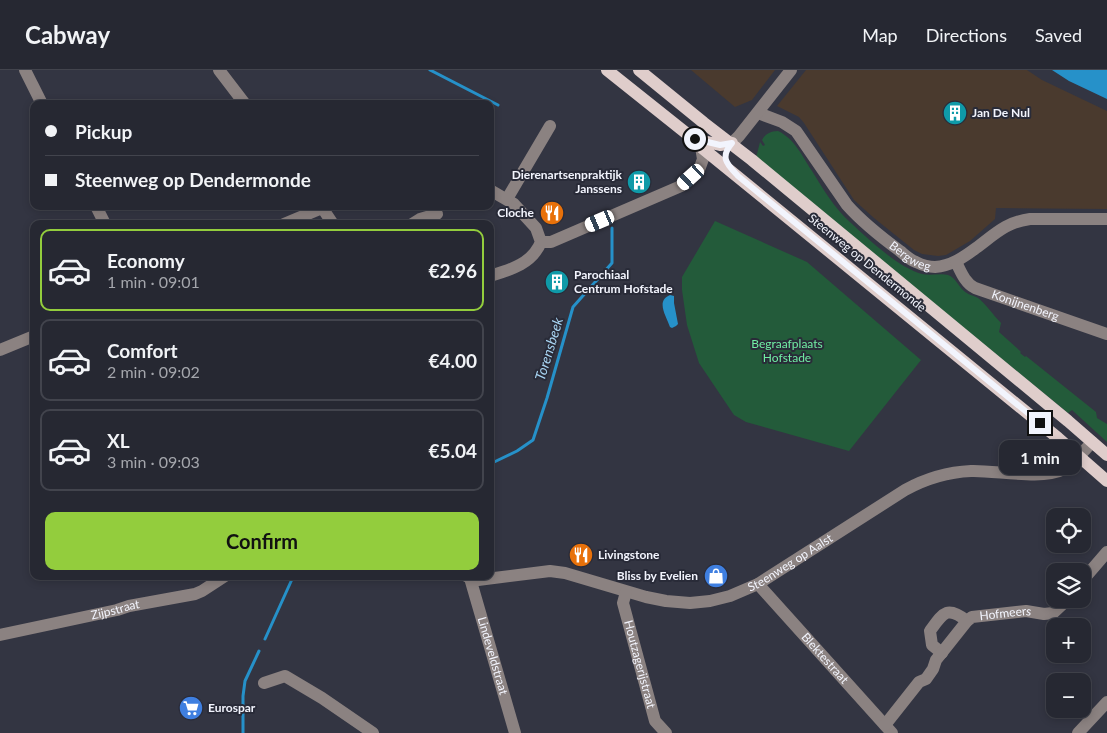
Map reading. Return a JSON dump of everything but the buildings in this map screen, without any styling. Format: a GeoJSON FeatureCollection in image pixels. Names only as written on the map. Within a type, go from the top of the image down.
{"type":"FeatureCollection","features":[{"type":"Feature","properties":{"kind":"main road","name":"Steenweg op Dendermonde"},"geometry":{"type":"LineString","coordinates":[[607,70],[1080,456],[1107,481]]}},
{"type":"Feature","properties":{"kind":"main road","name":"Steenweg op Dendermonde"},"geometry":{"type":"LineString","coordinates":[[639,70],[704,123],[732,143],[1107,455]]}},
{"type":"Feature","properties":{"kind":"main road"},"geometry":{"type":"LineString","coordinates":[[691,137],[720,145],[732,143]]}},
{"type":"Feature","properties":{"kind":"main road"},"geometry":{"type":"LineString","coordinates":[[732,143],[725,157],[726,163],[738,176]]}},
{"type":"Feature","properties":{"kind":"street"},"geometry":{"type":"LineString","coordinates":[[25,70],[40,100]]}},
{"type":"Feature","properties":{"kind":"street"},"geometry":{"type":"LineString","coordinates":[[218,70],[242,100]]}},
{"type":"Feature","properties":{"kind":"street"},"geometry":{"type":"LineString","coordinates":[[732,143],[791,70]]}},
{"type":"Feature","properties":{"kind":"street","name":"Bergweg"},"geometry":{"type":"LineString","coordinates":[[758,113],[782,122],[796,131],[847,206],[871,229],[914,262],[932,267],[956,262],[1003,227],[1030,218],[1107,219]]}},
{"type":"Feature","properties":{"kind":"street"},"geometry":{"type":"LineString","coordinates":[[507,199],[550,126]]}},
{"type":"Feature","properties":{"kind":"street"},"geometry":{"type":"LineString","coordinates":[[494,275],[510,270],[525,262],[546,242],[681,186],[699,170],[703,159],[702,147]]}},
{"type":"Feature","properties":{"kind":"street"},"geometry":{"type":"LineString","coordinates":[[494,192],[514,204],[546,242]]}},
{"type":"Feature","properties":{"kind":"street"},"geometry":{"type":"LineString","coordinates":[[293,220],[314,210]]}},
{"type":"Feature","properties":{"kind":"street"},"geometry":{"type":"LineString","coordinates":[[418,220],[439,215]]}},
{"type":"Feature","properties":{"kind":"street","name":"Konijnenberg"},"geometry":{"type":"LineString","coordinates":[[956,262],[969,285],[975,288],[1107,334]]}},
{"type":"Feature","properties":{"kind":"street"},"geometry":{"type":"LineString","coordinates":[[0,350],[30,338]]}},
{"type":"Feature","properties":{"kind":"street","name":"Steenweg op Aalst"},"geometry":{"type":"LineString","coordinates":[[494,578],[550,571],[565,573],[626,592],[666,601],[690,603],[710,601],[730,596],[758,584],[905,490],[927,480],[971,471],[1048,474],[1061,471],[1072,463],[1092,442]]}},
{"type":"Feature","properties":{"kind":"street"},"geometry":{"type":"LineString","coordinates":[[1091,571],[1107,552]]}},
{"type":"Feature","properties":{"kind":"street","name":"Zijpstraat"},"geometry":{"type":"LineString","coordinates":[[0,635],[129,606],[195,594],[219,580]]}},
{"type":"Feature","properties":{"kind":"street","name":"Lindeveldstraat"},"geometry":{"type":"LineString","coordinates":[[469,580],[515,733]]}},
{"type":"Feature","properties":{"kind":"street","name":"Blektestraat"},"geometry":{"type":"LineString","coordinates":[[758,584],[888,729]]}},
{"type":"Feature","properties":{"kind":"street","name":"Houtzagerijstraat"},"geometry":{"type":"LineString","coordinates":[[626,592],[623,603],[655,721],[666,733]]}},
{"type":"Feature","properties":{"kind":"street","name":"Hofmeers"},"geometry":{"type":"LineString","coordinates":[[888,729],[919,682],[926,679],[933,669],[936,660],[972,617],[1026,611],[1052,614],[1058,608]]}},
{"type":"Feature","properties":{"kind":"street","name":"Hofmeers"},"geometry":{"type":"LineString","coordinates":[[942,653],[932,645],[930,631],[942,615],[950,612],[957,613],[967,621]]}},
{"type":"Feature","properties":{"kind":"street"},"geometry":{"type":"LineString","coordinates":[[264,683],[285,676],[322,698],[373,733]]}},
{"type":"Feature","properties":{"kind":"street"},"geometry":{"type":"LineString","coordinates":[[1078,733],[1107,702]]}},
{"type":"Feature","properties":{"kind":"shaded area"},"geometry":{"type":"Polygon","coordinates":[[[691,70],[775,70],[752,100],[735,107],[691,70]]]}},
{"type":"Feature","properties":{"kind":"shaded area"},"geometry":{"type":"Polygon","coordinates":[[[806,70],[1027,70],[1042,80],[1107,111],[1107,209],[996,208],[995,219],[970,241],[946,255],[922,254],[914,250],[854,200],[804,123],[799,117],[777,106],[806,70]]]}},
{"type":"Feature","properties":{"kind":"green space"},"geometry":{"type":"Polygon","coordinates":[[[778,131],[794,143],[830,198],[851,223],[884,252],[904,266],[922,274],[948,275],[962,289],[980,300],[1001,323],[999,332],[1020,353],[1096,412],[1097,418],[1107,424],[1107,442],[1072,410],[1068,413],[756,158],[760,142],[763,146],[765,145],[762,140],[763,138],[768,133],[778,131]]]}},
{"type":"Feature","properties":{"kind":"green space","name":"Begraafplaats Hofstade"},"geometry":{"type":"Polygon","coordinates":[[[715,221],[807,262],[921,360],[849,451],[746,422],[734,415],[699,363],[687,325],[682,277],[715,221]]]}},
{"type":"Feature","properties":{"kind":"water"},"geometry":{"type":"Polygon","coordinates":[[[1052,70],[1107,70],[1107,99],[1069,81],[1052,70]]]}},
{"type":"Feature","properties":{"kind":"water"},"geometry":{"type":"Polygon","coordinates":[[[670,295],[674,296],[678,324],[672,328],[663,310],[663,301],[670,295]]]}},
{"type":"Feature","properties":{"kind":"waterway"},"geometry":{"type":"LineString","coordinates":[[430,70],[488,100]]}},
{"type":"Feature","properties":{"kind":"waterway"},"geometry":{"type":"LineString","coordinates":[[494,103],[498,105]]}},
{"type":"Feature","properties":{"kind":"waterway","name":"Torensbeek"},"geometry":{"type":"LineString","coordinates":[[494,462],[517,451],[533,440],[573,307],[612,263],[612,228]]}},
{"type":"Feature","properties":{"kind":"waterway","name":"Torensbeek"},"geometry":{"type":"LineString","coordinates":[[265,639],[292,580]]}},
{"type":"Feature","properties":{"kind":"waterway","name":"Torensbeek"},"geometry":{"type":"LineString","coordinates":[[243,733],[245,681],[259,651]]}},
{"type":"Feature","properties":{"kind":"place","name":"Jan De Nul"},"geometry":{"type":"Point","coordinates":[955,113]}},
{"type":"Feature","properties":{"kind":"place","name":"Dierenartsenpraktijk Janssens"},"geometry":{"type":"Point","coordinates":[639,182]}},
{"type":"Feature","properties":{"kind":"place","name":"Cloche"},"geometry":{"type":"Point","coordinates":[552,213]}},
{"type":"Feature","properties":{"kind":"place","name":"Parochiaal Centrum Hofstade"},"geometry":{"type":"Point","coordinates":[557,282]}},
{"type":"Feature","properties":{"kind":"place","name":"Livingstone"},"geometry":{"type":"Point","coordinates":[581,555]}},
{"type":"Feature","properties":{"kind":"place","name":"Bliss by Evelien"},"geometry":{"type":"Point","coordinates":[716,576]}},
{"type":"Feature","properties":{"kind":"place","name":"Eurospar"},"geometry":{"type":"Point","coordinates":[191,708]}},
{"type":"Feature","properties":{"kind":"route"},"geometry":{"type":"LineString","coordinates":[[695,139],[720,145],[732,143],[726,152],[726,163],[738,176],[1040,423]]}}]}
